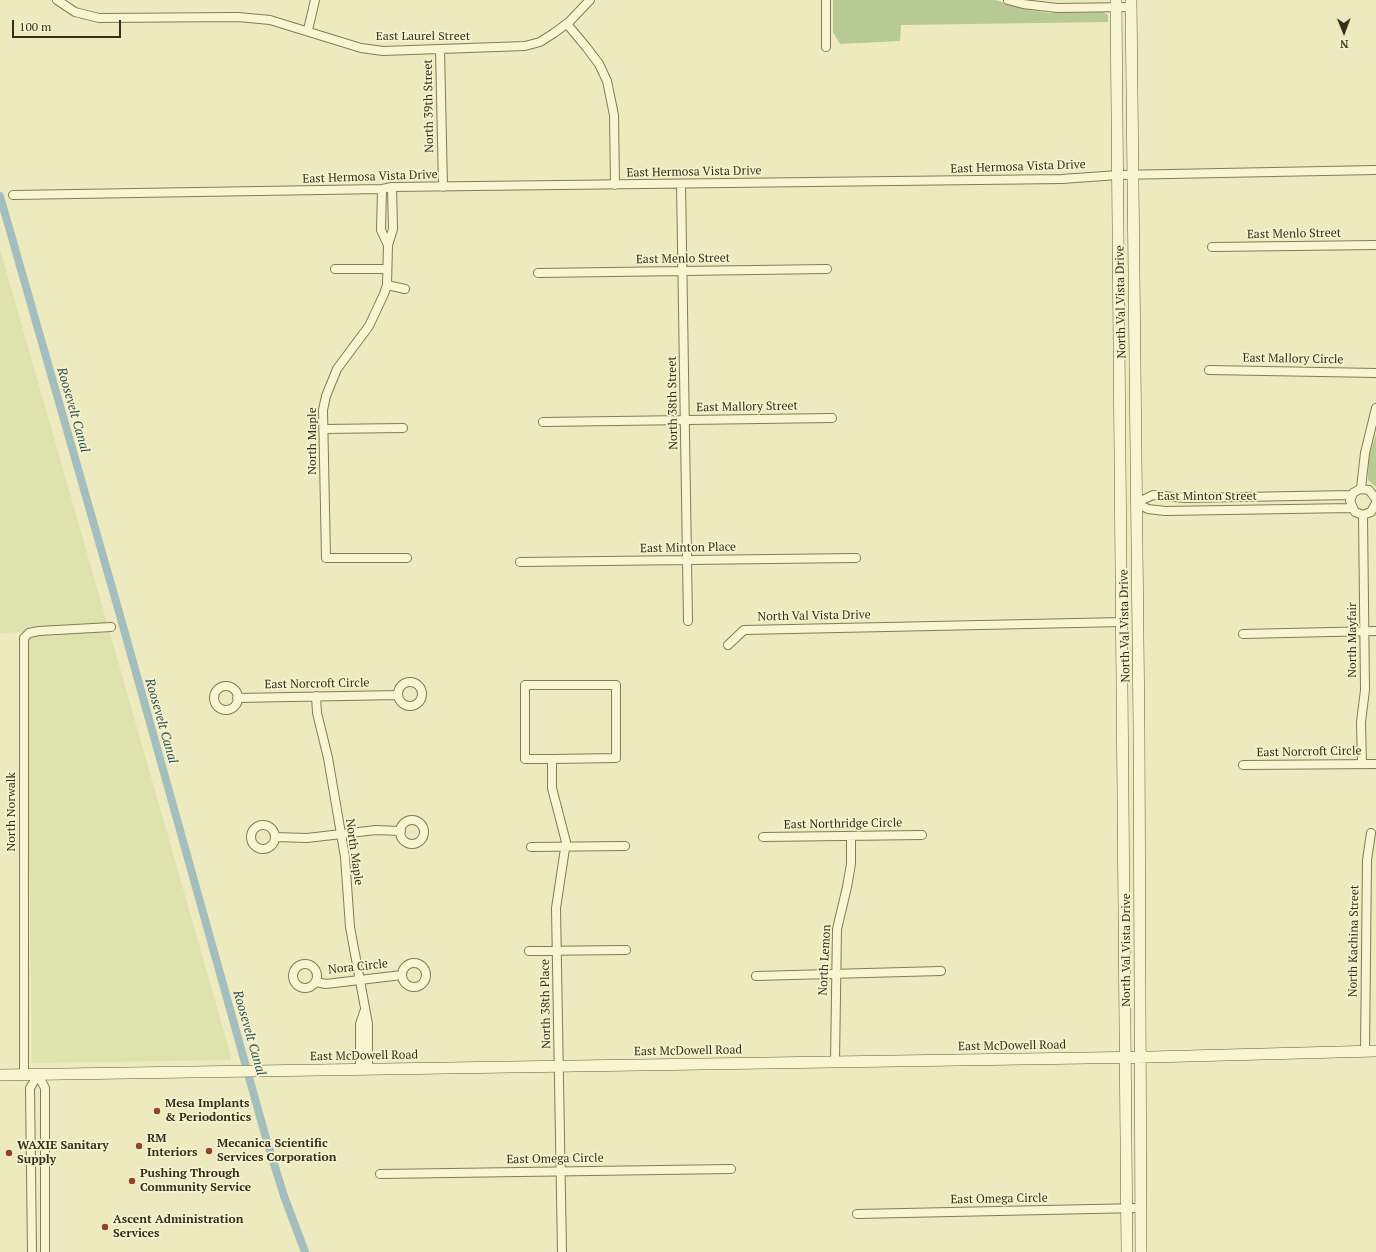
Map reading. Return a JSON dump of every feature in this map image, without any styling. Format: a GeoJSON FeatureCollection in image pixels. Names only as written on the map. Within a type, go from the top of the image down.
{"type":"FeatureCollection","features":[{"type":"Feature","properties":{"kind":"main road","name":"North Val Vista Drive"},"geometry":{"type":"LineString","coordinates":[[1116,4],[1122,504],[1127,1252]]}},
{"type":"Feature","properties":{"kind":"main road","name":"North Val Vista Drive"},"geometry":{"type":"LineString","coordinates":[[1131,4],[1138,622],[1141,1252]]}},
{"type":"Feature","properties":{"kind":"main road"},"geometry":{"type":"LineString","coordinates":[[1120,402],[1135,402]]}},
{"type":"Feature","properties":{"kind":"main road"},"geometry":{"type":"LineString","coordinates":[[1120,422],[1135,422]]}},
{"type":"Feature","properties":{"kind":"main road"},"geometry":{"type":"LineString","coordinates":[[1121,460],[1136,460]]}},
{"type":"Feature","properties":{"kind":"main road"},"geometry":{"type":"LineString","coordinates":[[1122,504],[1136,504]]}},
{"type":"Feature","properties":{"kind":"main road"},"geometry":{"type":"LineString","coordinates":[[1122,525],[1136,525]]}},
{"type":"Feature","properties":{"kind":"main road"},"geometry":{"type":"LineString","coordinates":[[1122,622],[1138,622]]}},
{"type":"Feature","properties":{"kind":"main road"},"geometry":{"type":"LineString","coordinates":[[1123,646],[1138,646]]}},
{"type":"Feature","properties":{"kind":"main road"},"geometry":{"type":"LineString","coordinates":[[1124,785],[1139,785]]}},
{"type":"Feature","properties":{"kind":"main road"},"geometry":{"type":"LineString","coordinates":[[1125,885],[1140,884]]}},
{"type":"Feature","properties":{"kind":"main road","name":"East McDowell Road"},"geometry":{"type":"LineString","coordinates":[[0,1075],[1141,1057],[1371,1051]]}},
{"type":"Feature","properties":{"kind":"street","name":"East Laurel Street"},"geometry":{"type":"LineString","coordinates":[[57,0],[75,12],[99,18],[238,17],[270,20],[308,30],[361,48],[383,50],[525,46],[540,42],[566,24],[590,0]]}},
{"type":"Feature","properties":{"kind":"street"},"geometry":{"type":"LineString","coordinates":[[308,30],[315,0]]}},
{"type":"Feature","properties":{"kind":"street"},"geometry":{"type":"LineString","coordinates":[[826,0],[826,47]]}},
{"type":"Feature","properties":{"kind":"street"},"geometry":{"type":"LineString","coordinates":[[1008,0],[1039,7],[1131,4]]}},
{"type":"Feature","properties":{"kind":"street"},"geometry":{"type":"LineString","coordinates":[[566,24],[588,48],[599,64],[607,81],[614,115],[615,185]]}},
{"type":"Feature","properties":{"kind":"street","name":"North 39th Street"},"geometry":{"type":"LineString","coordinates":[[440,49],[442,186]]}},
{"type":"Feature","properties":{"kind":"street","name":"East Hermosa Vista Drive"},"geometry":{"type":"LineString","coordinates":[[13,196],[382,189],[392,187],[442,186],[1062,180],[1118,175],[1376,170]]}},
{"type":"Feature","properties":{"kind":"street","name":"North 38th Street"},"geometry":{"type":"LineString","coordinates":[[681,184],[688,621]]}},
{"type":"Feature","properties":{"kind":"street","name":"North Maple"},"geometry":{"type":"LineString","coordinates":[[392,187],[393,229],[388,246],[387,285],[379,308],[369,326],[337,370],[331,381],[323,410],[326,558],[407,558]]}},
{"type":"Feature","properties":{"kind":"street","name":"North Maple"},"geometry":{"type":"LineString","coordinates":[[382,189],[381,230],[388,246]]}},
{"type":"Feature","properties":{"kind":"street","name":"East Menlo Street"},"geometry":{"type":"LineString","coordinates":[[1212,248],[1376,245]]}},
{"type":"Feature","properties":{"kind":"street"},"geometry":{"type":"LineString","coordinates":[[335,269],[387,269]]}},
{"type":"Feature","properties":{"kind":"street","name":"East Menlo Street"},"geometry":{"type":"LineString","coordinates":[[538,273],[827,269]]}},
{"type":"Feature","properties":{"kind":"street"},"geometry":{"type":"LineString","coordinates":[[387,285],[405,289]]}},
{"type":"Feature","properties":{"kind":"street","name":"East Mallory Circle"},"geometry":{"type":"LineString","coordinates":[[1209,370],[1376,373]]}},
{"type":"Feature","properties":{"kind":"street"},"geometry":{"type":"LineString","coordinates":[[1361,488],[1365,453],[1376,408]]}},
{"type":"Feature","properties":{"kind":"street","name":"East Mallory Street"},"geometry":{"type":"LineString","coordinates":[[543,422],[832,418]]}},
{"type":"Feature","properties":{"kind":"street"},"geometry":{"type":"LineString","coordinates":[[324,428],[403,428]]}},
{"type":"Feature","properties":{"kind":"street"},"geometry":{"type":"LineString","coordinates":[[1376,499],[1373,492],[1361,488],[1356,490],[1351,495],[1350,501],[1351,508],[1355,512],[1363,515],[1371,512],[1376,503]]}},
{"type":"Feature","properties":{"kind":"street","name":"East Minton Street"},"geometry":{"type":"LineString","coordinates":[[1136,504],[1153,495],[1185,498],[1351,495]]}},
{"type":"Feature","properties":{"kind":"street","name":"East Minton Street"},"geometry":{"type":"LineString","coordinates":[[1136,504],[1148,509],[1165,511],[1351,508]]}},
{"type":"Feature","properties":{"kind":"street","name":"North Mayfair"},"geometry":{"type":"LineString","coordinates":[[1362,764],[1361,722],[1365,690],[1363,515]]}},
{"type":"Feature","properties":{"kind":"street","name":"East Minton Place"},"geometry":{"type":"LineString","coordinates":[[520,562],[856,558]]}},
{"type":"Feature","properties":{"kind":"street","name":"North Val Vista Drive"},"geometry":{"type":"LineString","coordinates":[[728,645],[744,630],[1122,622]]}},
{"type":"Feature","properties":{"kind":"street","name":"North Norwalk"},"geometry":{"type":"LineString","coordinates":[[24,1075],[24,638],[29,633],[39,631],[111,627]]}},
{"type":"Feature","properties":{"kind":"street"},"geometry":{"type":"LineString","coordinates":[[1243,634],[1376,631]]}},
{"type":"Feature","properties":{"kind":"street"},"geometry":{"type":"LineString","coordinates":[[616,685],[616,758],[552,759],[526,759],[525,686],[616,685]]}},
{"type":"Feature","properties":{"kind":"street","name":"East Norcroft Circle"},"geometry":{"type":"LineString","coordinates":[[237,698],[398,695]]}},
{"type":"Feature","properties":{"kind":"street","name":"North Maple"},"geometry":{"type":"LineString","coordinates":[[316,696],[317,713],[328,758],[341,835],[347,874],[350,927],[364,1011],[368,1024],[364,1069]]}},
{"type":"Feature","properties":{"kind":"street","name":"North 38th Place"},"geometry":{"type":"LineString","coordinates":[[552,759],[552,788],[566,842],[556,908],[562,1252]]}},
{"type":"Feature","properties":{"kind":"street","name":"East Norcroft Circle"},"geometry":{"type":"LineString","coordinates":[[1243,765],[1376,764]]}},
{"type":"Feature","properties":{"kind":"street"},"geometry":{"type":"LineString","coordinates":[[275,837],[307,838],[376,830],[401,831]]}},
{"type":"Feature","properties":{"kind":"street","name":"North Kachina Street"},"geometry":{"type":"LineString","coordinates":[[1371,832],[1367,860],[1371,1051]]}},
{"type":"Feature","properties":{"kind":"street","name":"East Northridge Circle"},"geometry":{"type":"LineString","coordinates":[[763,837],[922,835]]}},
{"type":"Feature","properties":{"kind":"street","name":"North Lemon"},"geometry":{"type":"LineString","coordinates":[[835,1061],[837,928],[850,872],[851,837]]}},
{"type":"Feature","properties":{"kind":"street"},"geometry":{"type":"LineString","coordinates":[[531,847],[625,846]]}},
{"type":"Feature","properties":{"kind":"street"},"geometry":{"type":"LineString","coordinates":[[529,951],[626,950]]}},
{"type":"Feature","properties":{"kind":"street"},"geometry":{"type":"LineString","coordinates":[[756,976],[941,971]]}},
{"type":"Feature","properties":{"kind":"street","name":"Nora Circle"},"geometry":{"type":"LineString","coordinates":[[316,982],[326,984],[402,975]]}},
{"type":"Feature","properties":{"kind":"street"},"geometry":{"type":"LineString","coordinates":[[32,1252],[30,1088],[38,1075]]}},
{"type":"Feature","properties":{"kind":"street"},"geometry":{"type":"LineString","coordinates":[[38,1075],[45,1088],[45,1252]]}},
{"type":"Feature","properties":{"kind":"street","name":"East Omega Circle"},"geometry":{"type":"LineString","coordinates":[[380,1174],[731,1169]]}},
{"type":"Feature","properties":{"kind":"street","name":"East Omega Circle"},"geometry":{"type":"LineString","coordinates":[[857,1214],[1140,1208]]}},
{"type":"Feature","properties":{"kind":"green space"},"geometry":{"type":"Polygon","coordinates":[[[833,0],[995,0],[1030,10],[1049,13],[1103,12],[1108,15],[1108,22],[901,25],[900,41],[840,44],[833,32],[833,0]]]}},
{"type":"Feature","properties":{"kind":"green space"},"geometry":{"type":"Polygon","coordinates":[[[0,249],[231,1060],[32,1063],[26,632],[0,633],[0,249]]]}},
{"type":"Feature","properties":{"kind":"green space"},"geometry":{"type":"Polygon","coordinates":[[[1376,434],[1376,487],[1368,480],[1368,474],[1369,455],[1376,434]]]}},
{"type":"Feature","properties":{"kind":"waterway","name":"Roosevelt Canal"},"geometry":{"type":"LineString","coordinates":[[0,196],[121,619],[266,1138],[284,1196],[305,1252]]}},
{"type":"Feature","properties":{"kind":"place","name":"Mesa Implants & Periodontics"},"geometry":{"type":"Point","coordinates":[157,1111]}},
{"type":"Feature","properties":{"kind":"place","name":"RM Interiors"},"geometry":{"type":"Point","coordinates":[139,1146]}},
{"type":"Feature","properties":{"kind":"place","name":"Mecanica Scientific Services Corporation"},"geometry":{"type":"Point","coordinates":[209,1151]}},
{"type":"Feature","properties":{"kind":"place","name":"WAXIE Sanitary Supply"},"geometry":{"type":"Point","coordinates":[9,1153]}},
{"type":"Feature","properties":{"kind":"place","name":"Pushing Through Community Service"},"geometry":{"type":"Point","coordinates":[132,1181]}},
{"type":"Feature","properties":{"kind":"place","name":"Ascent Administration Services"},"geometry":{"type":"Point","coordinates":[105,1227]}}]}
